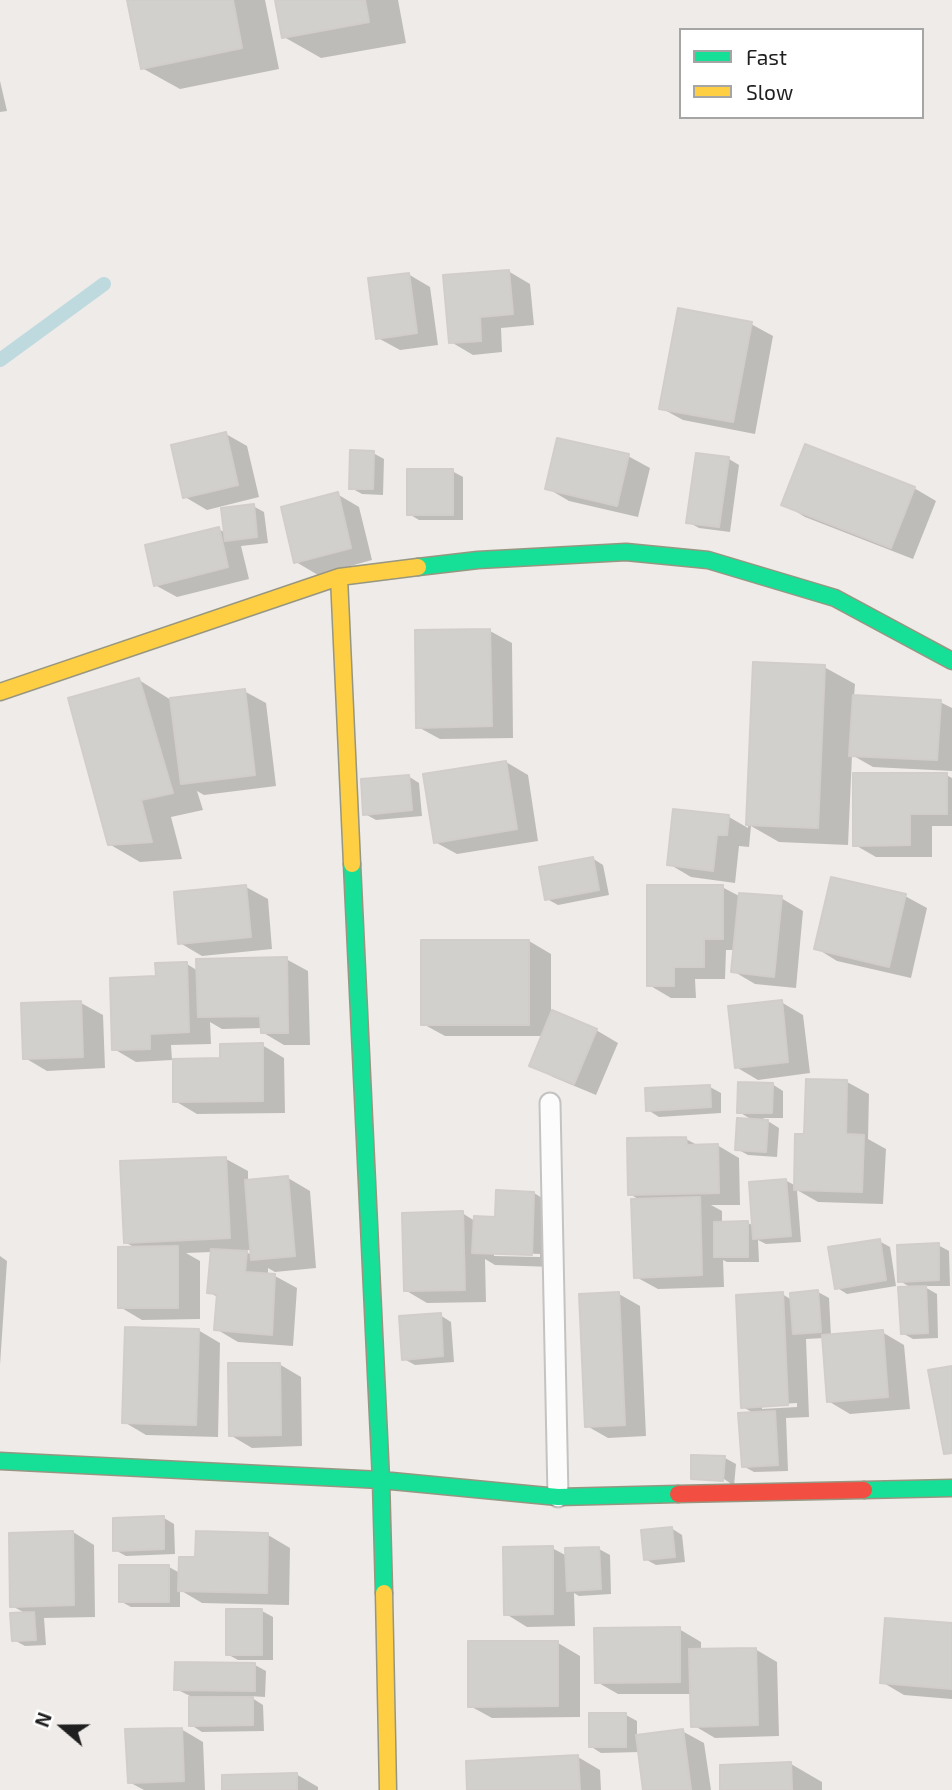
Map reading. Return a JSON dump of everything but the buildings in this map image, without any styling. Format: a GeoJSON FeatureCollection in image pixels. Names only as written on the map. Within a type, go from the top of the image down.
{"type":"FeatureCollection","features":[{"type":"Feature","properties":{"kind":"street"},"geometry":{"type":"LineString","coordinates":[[0,692],[339,577],[478,561],[626,552],[708,560],[835,598],[952,661]]}},
{"type":"Feature","properties":{"kind":"street"},"geometry":{"type":"LineString","coordinates":[[339,577],[381,1480],[388,1790]]}},
{"type":"Feature","properties":{"kind":"street"},"geometry":{"type":"LineString","coordinates":[[0,1461],[381,1480],[558,1497],[952,1488]]}},
{"type":"Feature","properties":{"kind":"lane"},"geometry":{"type":"LineString","coordinates":[[550,1103],[558,1497]]}},
{"type":"Feature","properties":{"kind":"waterway"},"geometry":{"type":"LineString","coordinates":[[0,360],[104,284]]}},
{"type":"Feature","properties":{"kind":"traffic: fast"},"geometry":{"type":"LineString","coordinates":[[418,567],[478,560],[626,552],[708,560],[835,598],[952,661]]}},
{"type":"Feature","properties":{"kind":"traffic: fast"},"geometry":{"type":"LineString","coordinates":[[352,864],[384,1593]]}},
{"type":"Feature","properties":{"kind":"traffic: fast"},"geometry":{"type":"LineString","coordinates":[[0,1461],[381,1480],[558,1497],[678,1494]]}},
{"type":"Feature","properties":{"kind":"traffic: fast"},"geometry":{"type":"LineString","coordinates":[[864,1490],[952,1488]]}},
{"type":"Feature","properties":{"kind":"traffic: slow"},"geometry":{"type":"LineString","coordinates":[[0,692],[339,577],[418,567]]}},
{"type":"Feature","properties":{"kind":"traffic: slow"},"geometry":{"type":"LineString","coordinates":[[339,577],[352,864]]}},
{"type":"Feature","properties":{"kind":"traffic: slow"},"geometry":{"type":"LineString","coordinates":[[384,1593],[388,1790]]}},
{"type":"Feature","properties":{"kind":"traffic: jam"},"geometry":{"type":"LineString","coordinates":[[678,1494],[864,1490]]}}]}
